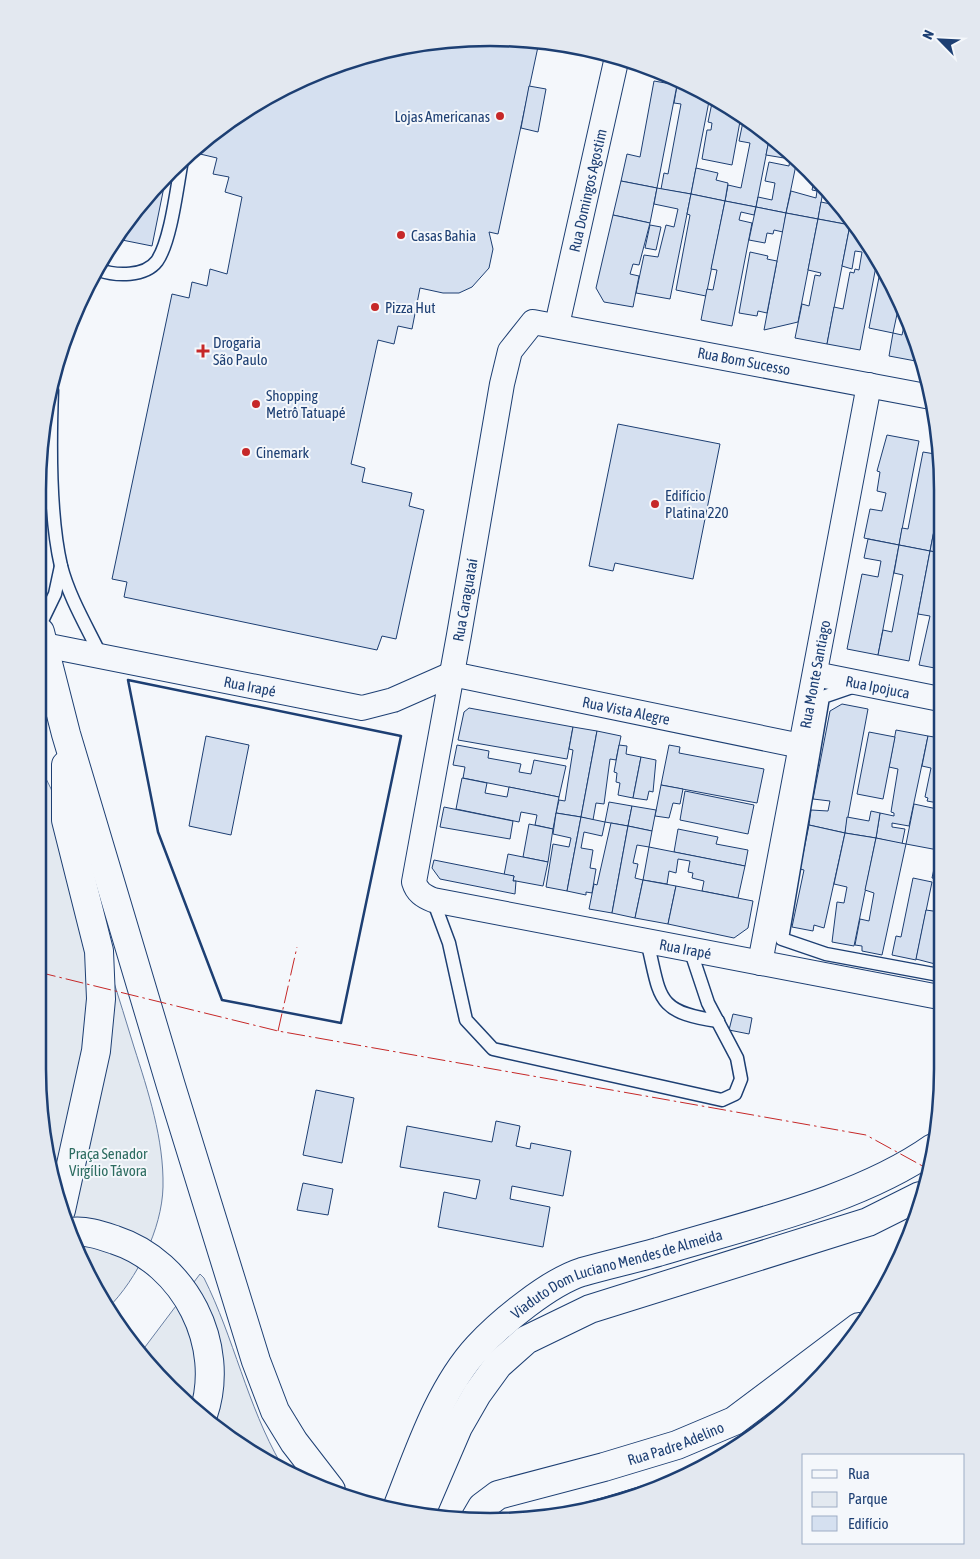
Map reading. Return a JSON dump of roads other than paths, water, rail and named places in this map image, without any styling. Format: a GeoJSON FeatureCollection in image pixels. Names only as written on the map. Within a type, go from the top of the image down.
{"type":"FeatureCollection","features":[{"type":"Feature","properties":{"kind":"main road"},"geometry":{"type":"LineString","coordinates":[[46,654],[66,734],[171,1086],[256,1361],[275,1411],[294,1442],[324,1480]]}},
{"type":"Feature","properties":{"kind":"main road"},"geometry":{"type":"LineString","coordinates":[[66,734],[66,820],[99,951],[102,998],[96,1051],[70,1212]]}},
{"type":"Feature","properties":{"kind":"main road","name":"Viaduto Dom Luciano Mendes de Almeida"},"geometry":{"type":"LineString","coordinates":[[399,1503],[433,1420],[457,1377],[477,1348],[500,1324],[545,1291],[580,1273],[713,1235],[857,1188],[926,1153]]}},
{"type":"Feature","properties":{"kind":"main road","name":"Viaduto Dom Luciano Mendes de Almeida"},"geometry":{"type":"LineString","coordinates":[[423,1508],[458,1427],[477,1394],[498,1366],[526,1340],[590,1309],[868,1222],[914,1199]]}},
{"type":"Feature","properties":{"kind":"main road"},"geometry":{"type":"LineString","coordinates":[[76,1227],[127,1244],[160,1263],[178,1283],[194,1308],[206,1338],[210,1369],[208,1399],[205,1409]]}},
{"type":"Feature","properties":{"kind":"main road","name":"Rua Padre Adelino"},"geometry":{"type":"LineString","coordinates":[[479,1513],[482,1507],[498,1495],[677,1445],[734,1421],[841,1341]]}},
{"type":"Feature","properties":{"kind":"street","name":"Rua Domingos Agostim"},"geometry":{"type":"LineString","coordinates":[[557,325],[615,64]]}},
{"type":"Feature","properties":{"kind":"street","name":"Rua Caraguataí"},"geometry":{"type":"LineString","coordinates":[[433,900],[416,890],[414,874],[452,674],[502,384],[510,351],[533,322],[557,325]]}},
{"type":"Feature","properties":{"kind":"street","name":"Rua Bom Sucesso"},"geometry":{"type":"LineString","coordinates":[[557,325],[923,396]]}},
{"type":"Feature","properties":{"kind":"street","name":"Rua Monte Santiago"},"geometry":{"type":"LineString","coordinates":[[760,963],[869,385]]}},
{"type":"Feature","properties":{"kind":"street","name":"Rua Irapé"},"geometry":{"type":"LineString","coordinates":[[46,636],[101,656],[362,708],[393,700],[452,674]]}},
{"type":"Feature","properties":{"kind":"street","name":"Rua Vista Alegre"},"geometry":{"type":"LineString","coordinates":[[452,674],[801,746]]}},
{"type":"Feature","properties":{"kind":"street","name":"Rua Ipojuca"},"geometry":{"type":"LineString","coordinates":[[815,674],[934,698]]}},
{"type":"Feature","properties":{"kind":"street","name":"Rua Irapé"},"geometry":{"type":"LineString","coordinates":[[433,900],[934,996]]}},
{"type":"Feature","properties":{"kind":"lane"},"geometry":{"type":"LineString","coordinates":[[104,271],[124,274],[138,273],[156,262],[164,246],[179,173]]}},
{"type":"Feature","properties":{"kind":"lane"},"geometry":{"type":"LineString","coordinates":[[50,429],[56,532],[61,566],[73,598],[101,656]]}},
{"type":"Feature","properties":{"kind":"lane"},"geometry":{"type":"LineString","coordinates":[[46,620],[55,594],[61,566]]}},
{"type":"Feature","properties":{"kind":"lane"},"geometry":{"type":"LineString","coordinates":[[862,684],[823,697],[804,796],[782,939],[826,954],[934,974]]}},
{"type":"Feature","properties":{"kind":"lane"},"geometry":{"type":"LineString","coordinates":[[796,772],[802,774],[804,796]]}},
{"type":"Feature","properties":{"kind":"lane"},"geometry":{"type":"LineString","coordinates":[[433,900],[449,943],[466,1020],[493,1049],[722,1100],[735,1094],[741,1079],[737,1058],[708,1003],[690,949]]}},
{"type":"Feature","properties":{"kind":"lane"},"geometry":{"type":"LineString","coordinates":[[647,941],[661,997],[672,1009],[689,1017],[718,1021]]}},
{"type":"Feature","properties":{"kind":"place","name":"Lojas Americanas"},"geometry":{"type":"Point","coordinates":[500,116]}},
{"type":"Feature","properties":{"kind":"place","name":"Casas Bahia"},"geometry":{"type":"Point","coordinates":[401,235]}},
{"type":"Feature","properties":{"kind":"place","name":"Pizza Hut"},"geometry":{"type":"Point","coordinates":[375,307]}},
{"type":"Feature","properties":{"kind":"place","name":"Drogaria São Paulo"},"geometry":{"type":"Point","coordinates":[203,351]}},
{"type":"Feature","properties":{"kind":"place","name":"Shopping Metrô Tatuapé"},"geometry":{"type":"Point","coordinates":[256,404]}},
{"type":"Feature","properties":{"kind":"place","name":"Cinemark"},"geometry":{"type":"Point","coordinates":[246,452]}},
{"type":"Feature","properties":{"kind":"place","name":"Edifício Platina 220"},"geometry":{"type":"Point","coordinates":[655,504]}},
{"type":"Feature","properties":{"kind":"park label","name":"Praça Senador Virgílio Távora"},"geometry":{"type":"Point","coordinates":[108,1162]}}]}
